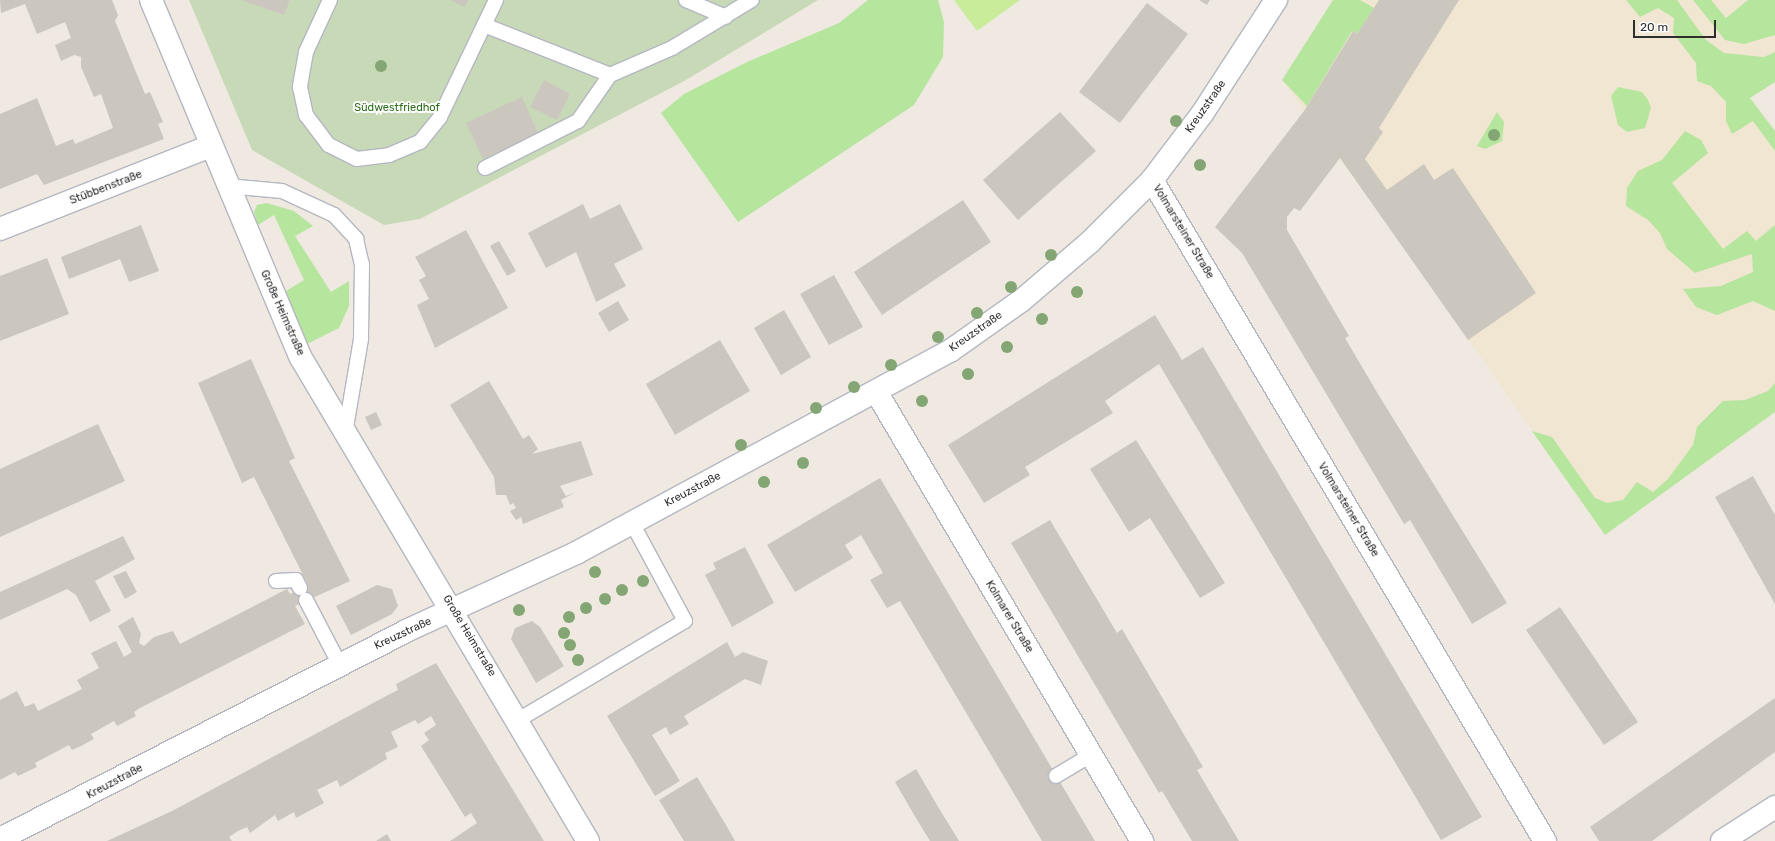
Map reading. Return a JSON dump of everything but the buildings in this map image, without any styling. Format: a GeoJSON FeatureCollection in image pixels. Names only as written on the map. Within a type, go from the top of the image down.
{"type":"FeatureCollection","features":[{"type":"Feature","properties":{"kind":"street","name":"Große Heimstraße"},"geometry":{"type":"LineString","coordinates":[[151,0],[227,186],[301,358],[345,435],[454,611],[588,841]]}},
{"type":"Feature","properties":{"kind":"street","name":"Kreuzstraße"},"geometry":{"type":"LineString","coordinates":[[0,838],[340,665],[454,611],[632,523],[877,393],[950,351],[1021,301],[1090,242],[1152,180],[1202,114],[1276,0]]}},
{"type":"Feature","properties":{"kind":"street","name":"Stübbenstraße"},"geometry":{"type":"LineString","coordinates":[[0,229],[211,146]]}},
{"type":"Feature","properties":{"kind":"street","name":"Volmarsteiner Straße"},"geometry":{"type":"LineString","coordinates":[[1152,180],[1545,841]]}},
{"type":"Feature","properties":{"kind":"street","name":"Kolmarer Straße"},"geometry":{"type":"LineString","coordinates":[[877,393],[1142,841]]}},
{"type":"Feature","properties":{"kind":"street"},"geometry":{"type":"LineString","coordinates":[[1722,841],[1775,807]]}},
{"type":"Feature","properties":{"kind":"lane"},"geometry":{"type":"LineString","coordinates":[[330,0],[306,52],[300,87],[306,115],[329,145],[357,159],[389,155],[420,142],[440,117],[496,0]]}},
{"type":"Feature","properties":{"kind":"lane"},"geometry":{"type":"LineString","coordinates":[[686,0],[726,17]]}},
{"type":"Feature","properties":{"kind":"lane"},"geometry":{"type":"LineString","coordinates":[[485,168],[578,121],[610,75],[672,48],[726,17],[752,0]]}},
{"type":"Feature","properties":{"kind":"lane"},"geometry":{"type":"LineString","coordinates":[[484,25],[610,75]]}},
{"type":"Feature","properties":{"kind":"lane"},"geometry":{"type":"LineString","coordinates":[[227,186],[282,191],[334,215],[356,239],[362,264],[361,339],[345,435]]}},
{"type":"Feature","properties":{"kind":"lane"},"geometry":{"type":"LineString","coordinates":[[518,720],[685,621],[632,523]]}},
{"type":"Feature","properties":{"kind":"lane"},"geometry":{"type":"LineString","coordinates":[[276,581],[296,580],[340,665]]}},
{"type":"Feature","properties":{"kind":"lane"},"geometry":{"type":"LineString","coordinates":[[1056,776],[1091,756]]}},
{"type":"Feature","properties":{"kind":"shaded area"},"geometry":{"type":"Polygon","coordinates":[[[1333,0],[1775,0],[1775,82],[1750,98],[1775,131],[1775,412],[1605,535],[1383,217],[1282,80],[1333,0]]]}},
{"type":"Feature","properties":{"kind":"green space","name":"Südwestfriedhof"},"geometry":{"type":"Polygon","coordinates":[[[189,0],[818,0],[686,80],[420,219],[384,225],[252,150],[189,0]]]}},
{"type":"Feature","properties":{"kind":"green space"},"geometry":{"type":"Polygon","coordinates":[[[868,0],[938,0],[944,22],[943,57],[914,105],[738,222],[661,113],[684,94],[747,62],[839,23],[868,0]]]}},
{"type":"Feature","properties":{"kind":"green space"},"geometry":{"type":"Polygon","coordinates":[[[954,0],[1020,0],[977,31],[954,0]]]}},
{"type":"Feature","properties":{"kind":"green space"},"geometry":{"type":"Polygon","coordinates":[[[1333,0],[1360,0],[1374,8],[1357,34],[1352,31],[1307,106],[1282,80],[1333,0]]]}},
{"type":"Feature","properties":{"kind":"green space"},"geometry":{"type":"Polygon","coordinates":[[[1626,0],[1677,0],[1706,40],[1724,53],[1764,57],[1775,52],[1775,82],[1750,98],[1775,131],[1775,151],[1753,121],[1732,134],[1726,121],[1726,102],[1711,86],[1697,81],[1696,63],[1673,33],[1674,18],[1658,8],[1640,17],[1626,0]]]}},
{"type":"Feature","properties":{"kind":"green space"},"geometry":{"type":"Polygon","coordinates":[[[1693,0],[1711,0],[1726,18],[1748,0],[1775,0],[1775,35],[1744,44],[1725,40],[1693,0]]]}},
{"type":"Feature","properties":{"kind":"green space"},"geometry":{"type":"Polygon","coordinates":[[[1618,87],[1642,92],[1648,100],[1651,108],[1645,128],[1627,132],[1618,125],[1611,96],[1618,87]]]}},
{"type":"Feature","properties":{"kind":"green space"},"geometry":{"type":"Polygon","coordinates":[[[1497,112],[1504,122],[1502,141],[1485,149],[1477,146],[1497,112]]]}},
{"type":"Feature","properties":{"kind":"green space"},"geometry":{"type":"Polygon","coordinates":[[[1685,131],[1701,140],[1708,153],[1672,183],[1723,249],[1747,231],[1756,241],[1775,225],[1775,311],[1753,301],[1717,315],[1696,307],[1683,289],[1721,286],[1753,272],[1752,254],[1695,273],[1667,249],[1660,233],[1648,220],[1626,206],[1627,188],[1638,171],[1662,160],[1685,131]]]}},
{"type":"Feature","properties":{"kind":"green space"},"geometry":{"type":"Polygon","coordinates":[[[267,203],[294,211],[313,226],[295,236],[331,292],[349,281],[349,306],[339,328],[307,344],[286,291],[304,280],[274,215],[258,225],[254,212],[257,205],[267,203]]]}},
{"type":"Feature","properties":{"kind":"green space"},"geometry":{"type":"Polygon","coordinates":[[[1775,383],[1775,412],[1605,535],[1532,431],[1552,437],[1595,498],[1607,503],[1623,500],[1637,482],[1653,492],[1668,479],[1693,445],[1697,427],[1723,401],[1745,400],[1768,391],[1775,383]]]}}]}
